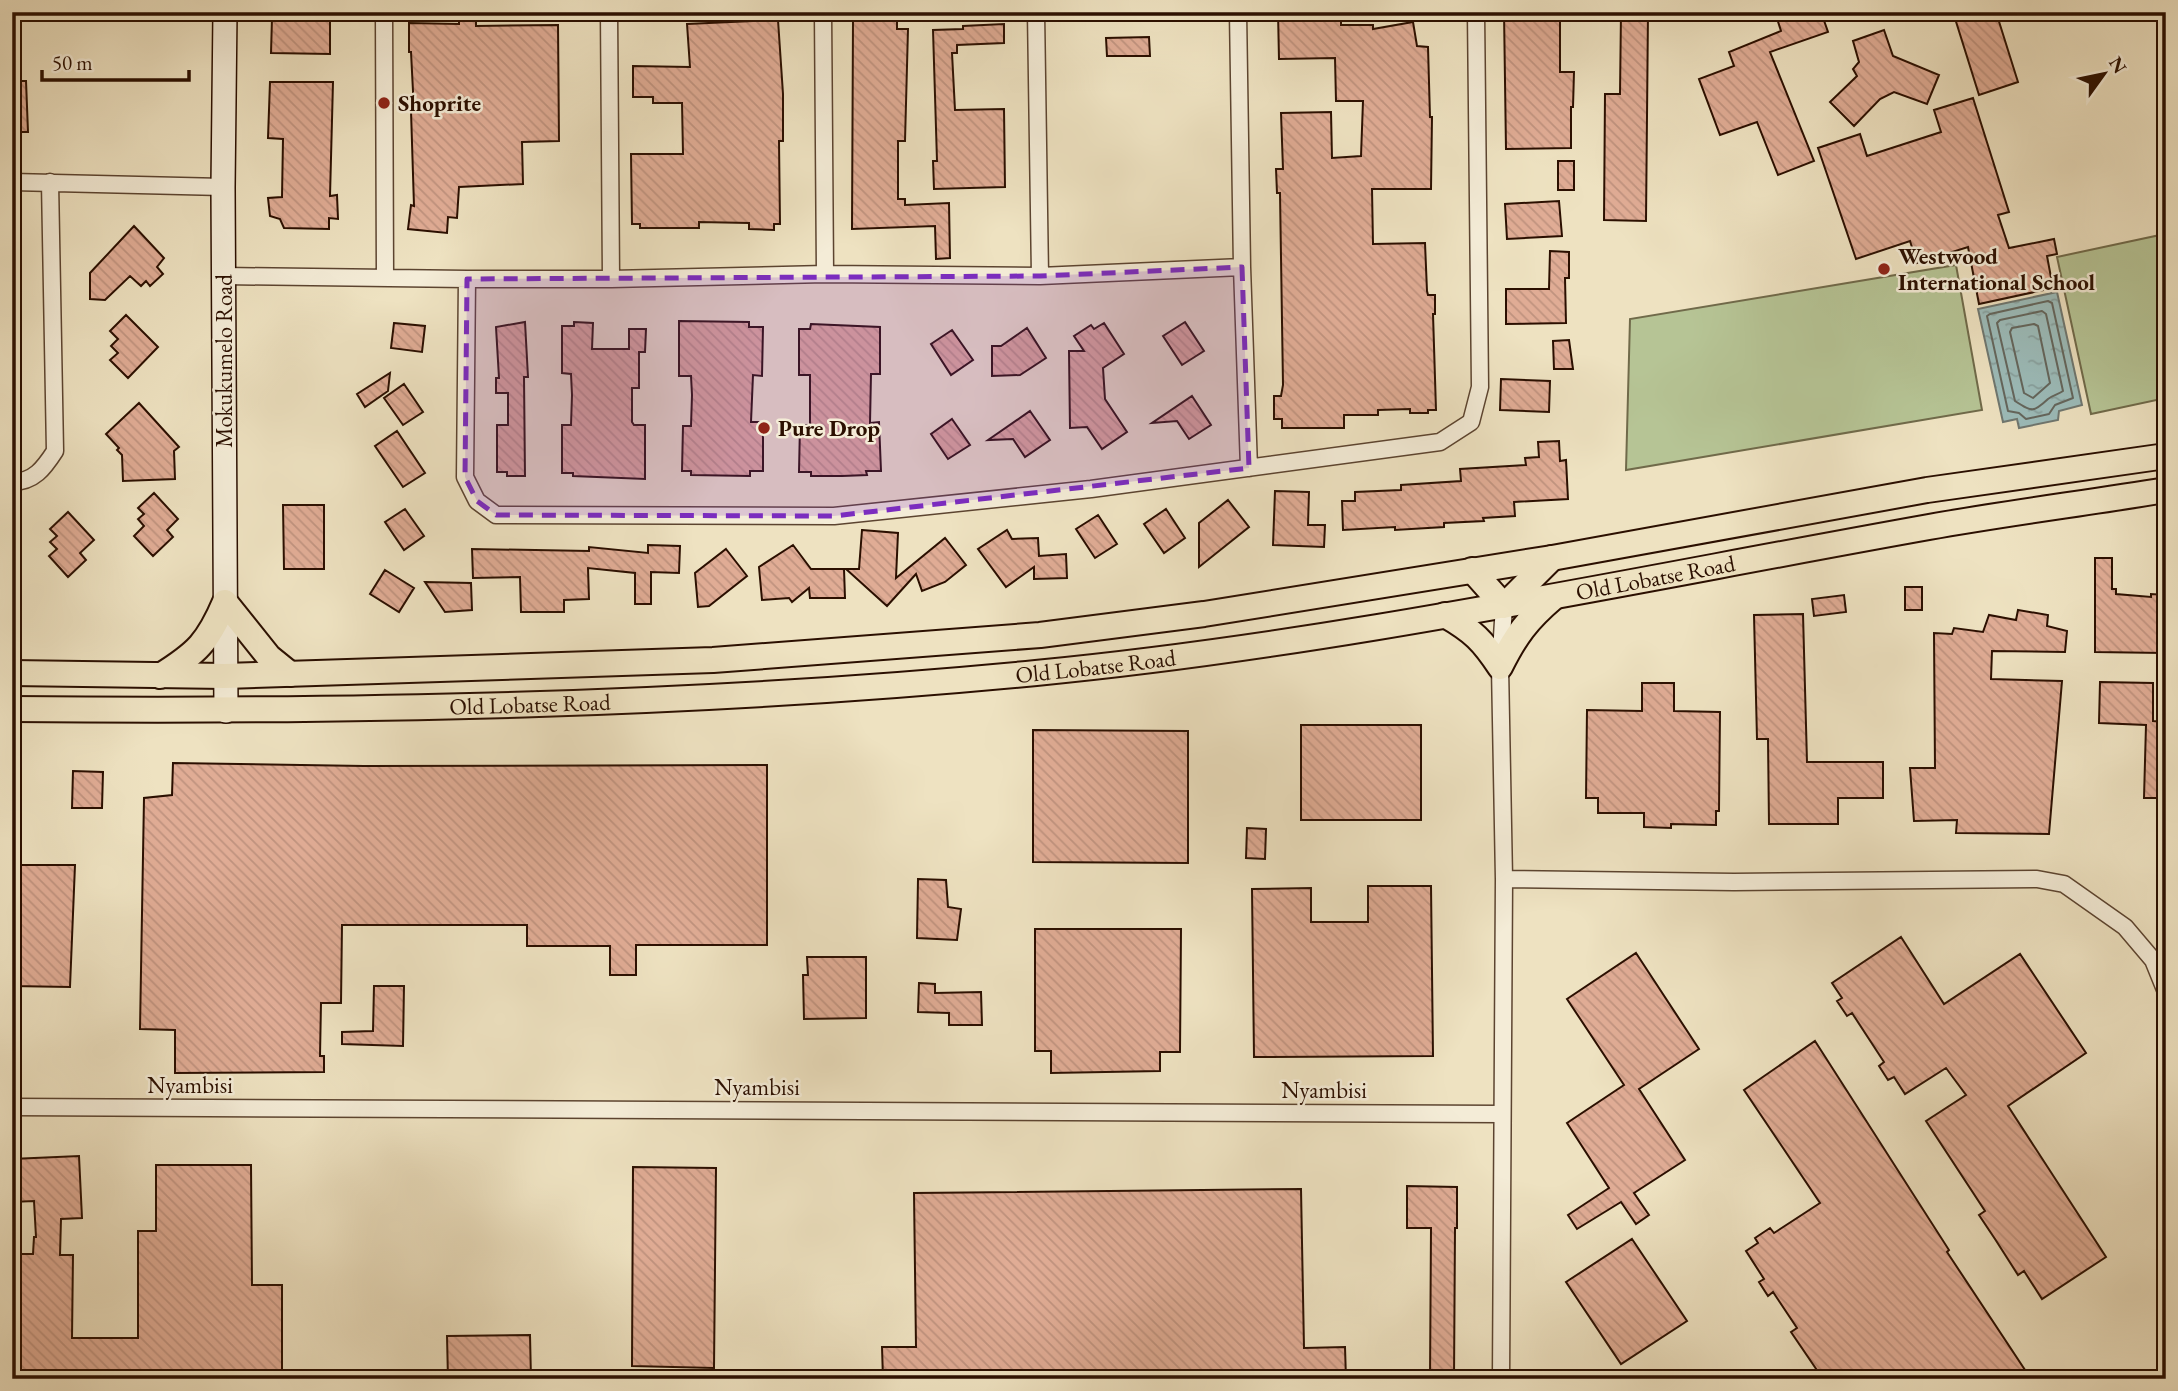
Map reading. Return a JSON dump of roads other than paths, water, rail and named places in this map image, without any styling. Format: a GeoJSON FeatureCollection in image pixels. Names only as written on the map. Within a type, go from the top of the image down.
{"type":"FeatureCollection","features":[{"type":"Feature","properties":{"kind":"main road","name":"Old Lobatse Road"},"geometry":{"type":"LineString","coordinates":[[12,673],[225,676],[713,660],[1040,635],[1204,614],[1552,558],[1927,490],[2166,456]]}},
{"type":"Feature","properties":{"kind":"main road","name":"Old Lobatse Road"},"geometry":{"type":"LineString","coordinates":[[12,709],[226,710],[715,698],[1037,673],[1204,653],[1504,606],[1934,526],[2166,490]]}},
{"type":"Feature","properties":{"kind":"main road"},"geometry":{"type":"LineString","coordinates":[[1472,570],[1504,606],[1552,558]]}},
{"type":"Feature","properties":{"kind":"main road"},"geometry":{"type":"LineString","coordinates":[[1445,615],[1470,630],[1486,646],[1500,667],[1516,636],[1555,596]]}},
{"type":"Feature","properties":{"kind":"main road"},"geometry":{"type":"LineString","coordinates":[[160,676],[181,663],[203,644],[225,602],[270,657],[290,674]]}},
{"type":"Feature","properties":{"kind":"street","name":"Mokukumelo Road"},"geometry":{"type":"LineString","coordinates":[[225,12],[223,187],[226,710]]}},
{"type":"Feature","properties":{"kind":"street"},"geometry":{"type":"LineString","coordinates":[[384,12],[385,278]]}},
{"type":"Feature","properties":{"kind":"street"},"geometry":{"type":"LineString","coordinates":[[609,12],[611,279]]}},
{"type":"Feature","properties":{"kind":"street"},"geometry":{"type":"LineString","coordinates":[[823,12],[825,274]]}},
{"type":"Feature","properties":{"kind":"street"},"geometry":{"type":"LineString","coordinates":[[1036,12],[1040,276]]}},
{"type":"Feature","properties":{"kind":"street"},"geometry":{"type":"LineString","coordinates":[[1238,12],[1242,267],[1249,468]]}},
{"type":"Feature","properties":{"kind":"street"},"geometry":{"type":"LineString","coordinates":[[467,279],[465,477],[477,501],[496,515],[834,516],[1091,489],[1440,442],[1471,422],[1480,387],[1476,12]]}},
{"type":"Feature","properties":{"kind":"street"},"geometry":{"type":"LineString","coordinates":[[12,182],[223,187]]}},
{"type":"Feature","properties":{"kind":"street"},"geometry":{"type":"LineString","coordinates":[[12,482],[22,482],[42,471],[55,451],[50,182]]}},
{"type":"Feature","properties":{"kind":"street"},"geometry":{"type":"LineString","coordinates":[[224,275],[467,279],[825,274],[1040,276],[1242,267]]}},
{"type":"Feature","properties":{"kind":"street"},"geometry":{"type":"LineString","coordinates":[[1501,1379],[1504,879],[1500,667],[1504,606]]}},
{"type":"Feature","properties":{"kind":"street"},"geometry":{"type":"LineString","coordinates":[[1504,879],[1734,882],[2037,878],[2064,884],[2125,927],[2153,961],[2166,992]]}},
{"type":"Feature","properties":{"kind":"street","name":"Nyambisi"},"geometry":{"type":"LineString","coordinates":[[12,1107],[1502,1114]]}},
{"type":"Feature","properties":{"kind":"water"},"geometry":{"type":"Polygon","coordinates":[[[2057,292],[2082,405],[2059,411],[2058,420],[2019,428],[2017,419],[2003,422],[1978,309],[2057,292]]]}},
{"type":"Feature","properties":{"kind":"place","name":"Shoprite"},"geometry":{"type":"Point","coordinates":[384,103]}},
{"type":"Feature","properties":{"kind":"place","name":"Westwood International School"},"geometry":{"type":"Point","coordinates":[1884,269]}},
{"type":"Feature","properties":{"kind":"place","name":"Pure Drop"},"geometry":{"type":"Point","coordinates":[764,428]}}]}
